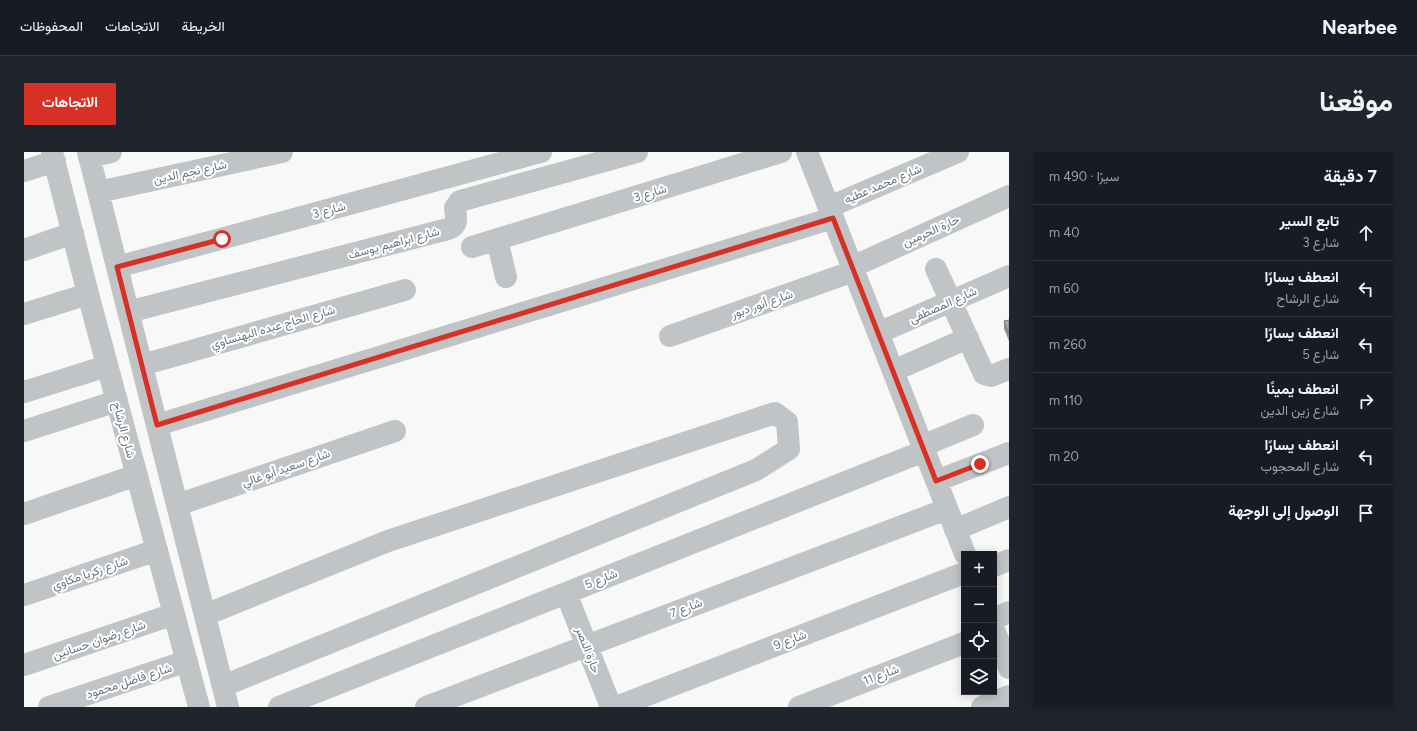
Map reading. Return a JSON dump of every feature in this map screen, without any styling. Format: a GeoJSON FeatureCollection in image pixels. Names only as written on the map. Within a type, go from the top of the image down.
{"type":"FeatureCollection","features":[{"type":"Feature","properties":{"kind":"street"},"geometry":{"type":"LineString","coordinates":[[111,152],[88,155],[228,707]]}},
{"type":"Feature","properties":{"kind":"street","name":"شارع نجم الدين"},"geometry":{"type":"LineString","coordinates":[[98,192],[282,152]]}},
{"type":"Feature","properties":{"kind":"street","name":"شارع 3"},"geometry":{"type":"LineString","coordinates":[[117,267],[505,157],[541,152]]}},
{"type":"Feature","properties":{"kind":"street","name":"شارع ابراهيم يوسف"},"geometry":{"type":"LineString","coordinates":[[128,312],[448,229],[456,223],[455,208],[460,201],[637,152]]}},
{"type":"Feature","properties":{"kind":"street","name":"شارع 3"},"geometry":{"type":"LineString","coordinates":[[472,247],[782,152]]}},
{"type":"Feature","properties":{"kind":"street"},"geometry":{"type":"LineString","coordinates":[[807,152],[963,551]]}},
{"type":"Feature","properties":{"kind":"street","name":"شارع محمد عطيه"},"geometry":{"type":"LineString","coordinates":[[831,213],[958,152]]}},
{"type":"Feature","properties":{"kind":"street"},"geometry":{"type":"LineString","coordinates":[[24,171],[54,157]]}},
{"type":"Feature","properties":{"kind":"street","name":"شارع الرشاح"},"geometry":{"type":"LineString","coordinates":[[54,157],[116,401],[199,707]]}},
{"type":"Feature","properties":{"kind":"street","name":"حارة الحرمين"},"geometry":{"type":"LineString","coordinates":[[853,269],[1009,196]]}},
{"type":"Feature","properties":{"kind":"street"},"geometry":{"type":"LineString","coordinates":[[157,425],[831,213]]}},
{"type":"Feature","properties":{"kind":"street"},"geometry":{"type":"LineString","coordinates":[[24,250],[73,233]]}},
{"type":"Feature","properties":{"kind":"street"},"geometry":{"type":"LineString","coordinates":[[497,240],[506,277]]}},
{"type":"Feature","properties":{"kind":"street","name":"شارع أنور دبور"},"geometry":{"type":"LineString","coordinates":[[670,336],[853,269]]}},
{"type":"Feature","properties":{"kind":"street"},"geometry":{"type":"LineString","coordinates":[[936,269],[984,374],[990,376],[1009,369]]}},
{"type":"Feature","properties":{"kind":"street","name":"شارع المصطفى"},"geometry":{"type":"LineString","coordinates":[[878,333],[1009,276]]}},
{"type":"Feature","properties":{"kind":"street","name":"شارع الحاج عبده البهنساوي"},"geometry":{"type":"LineString","coordinates":[[142,365],[405,290]]}},
{"type":"Feature","properties":{"kind":"street"},"geometry":{"type":"LineString","coordinates":[[24,314],[88,294]]}},
{"type":"Feature","properties":{"kind":"street"},"geometry":{"type":"LineString","coordinates":[[893,371],[968,338]]}},
{"type":"Feature","properties":{"kind":"street"},"geometry":{"type":"LineString","coordinates":[[24,392],[107,366]]}},
{"type":"Feature","properties":{"kind":"street"},"geometry":{"type":"LineString","coordinates":[[24,431],[116,401]]}},
{"type":"Feature","properties":{"kind":"street"},"geometry":{"type":"LineString","coordinates":[[205,615],[388,541],[775,413],[787,422],[789,449],[756,470],[223,686]]}},
{"type":"Feature","properties":{"kind":"street","name":"شارع 5"},"geometry":{"type":"LineString","coordinates":[[279,707],[566,593],[923,448],[973,425]]}},
{"type":"Feature","properties":{"kind":"street","name":"شارع سعيد أبو غالي"},"geometry":{"type":"LineString","coordinates":[[177,505],[395,431]]}},
{"type":"Feature","properties":{"kind":"street"},"geometry":{"type":"LineString","coordinates":[[936,481],[1009,453]]}},
{"type":"Feature","properties":{"kind":"street"},"geometry":{"type":"LineString","coordinates":[[24,514],[137,475]]}},
{"type":"Feature","properties":{"kind":"street"},"geometry":{"type":"LineString","coordinates":[[955,530],[1009,507]]}},
{"type":"Feature","properties":{"kind":"street","name":"شارع 7"},"geometry":{"type":"LineString","coordinates":[[426,707],[947,508]]}},
{"type":"Feature","properties":{"kind":"street","name":"شارع زكريا مكاوي"},"geometry":{"type":"LineString","coordinates":[[24,595],[157,550]]}},
{"type":"Feature","properties":{"kind":"street"},"geometry":{"type":"LineString","coordinates":[[997,565],[1009,560]]}},
{"type":"Feature","properties":{"kind":"street","name":"شارع 9"},"geometry":{"type":"LineString","coordinates":[[616,707],[961,574]]}},
{"type":"Feature","properties":{"kind":"street","name":"حارة النصر"},"geometry":{"type":"LineString","coordinates":[[566,593],[611,707]]}},
{"type":"Feature","properties":{"kind":"street"},"geometry":{"type":"LineString","coordinates":[[997,625],[1009,612]]}},
{"type":"Feature","properties":{"kind":"street","name":"شارع رضوان حسانين"},"geometry":{"type":"LineString","coordinates":[[24,665],[174,614]]}},
{"type":"Feature","properties":{"kind":"street"},"geometry":{"type":"LineString","coordinates":[[997,636],[1009,667]]}},
{"type":"Feature","properties":{"kind":"street","name":"شارع 11"},"geometry":{"type":"LineString","coordinates":[[799,707],[961,644]]}},
{"type":"Feature","properties":{"kind":"street","name":"شارع فاضل محمود"},"geometry":{"type":"LineString","coordinates":[[49,707],[187,662]]}},
{"type":"Feature","properties":{"kind":"street"},"geometry":{"type":"LineString","coordinates":[[982,707],[1009,696]]}},
{"type":"Feature","properties":{"kind":"building"},"geometry":{"type":"Polygon","coordinates":[[[1009,320],[1009,334],[1004,321],[1009,320]]]}},
{"type":"Feature","properties":{"kind":"route"},"geometry":{"type":"LineString","coordinates":[[222,239],[117,267],[157,425],[833,218],[936,481],[980,464]]}}]}
